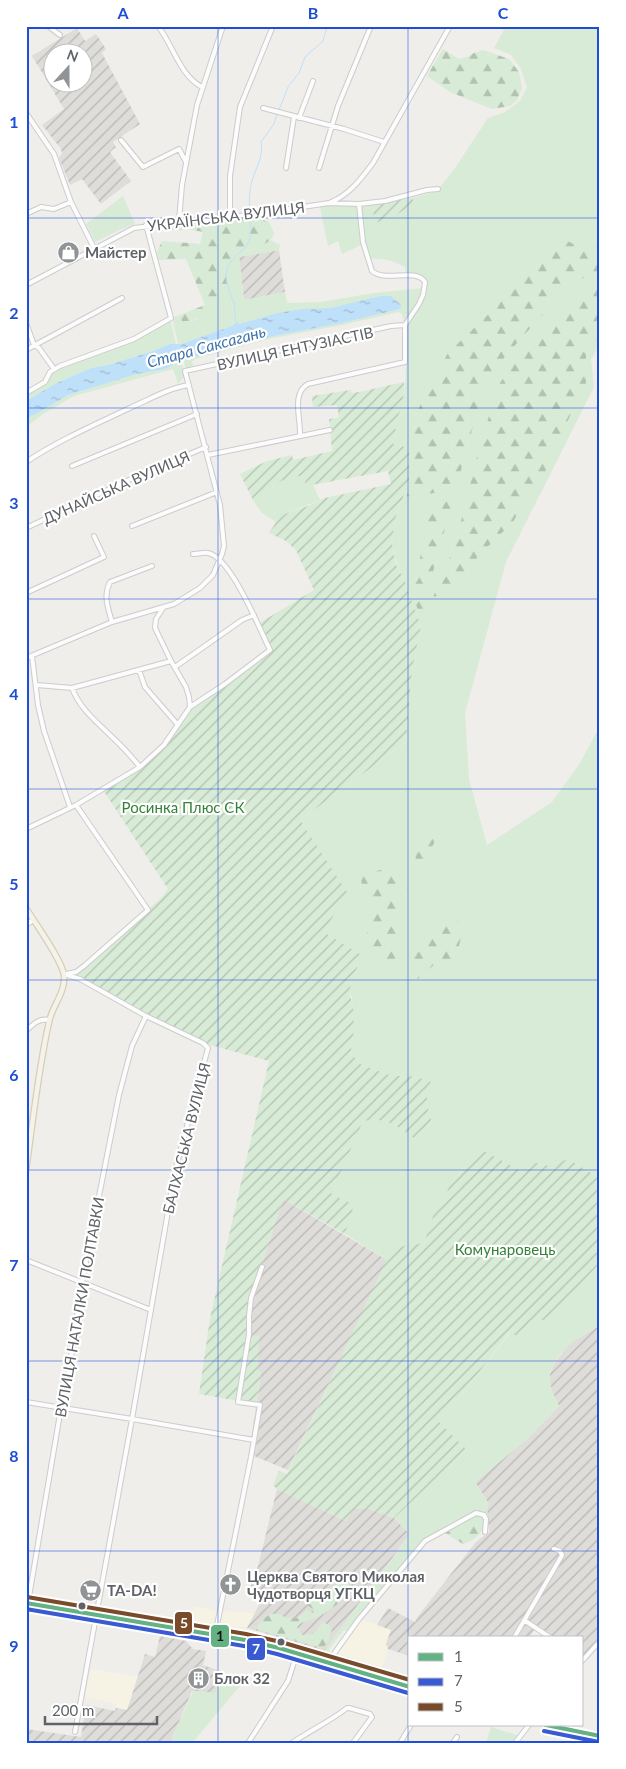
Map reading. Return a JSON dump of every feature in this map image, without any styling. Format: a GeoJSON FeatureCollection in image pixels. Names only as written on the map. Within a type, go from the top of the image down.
{"type":"FeatureCollection","features":[{"type":"Feature","properties":{"kind":"main road"},"geometry":{"type":"LineString","coordinates":[[26,908],[64,974],[63,987],[49,1020],[36,1091],[26,1170]]}},
{"type":"Feature","properties":{"kind":"main road"},"geometry":{"type":"LineString","coordinates":[[27,1603],[215,1634],[264,1644],[408,1686]]}},
{"type":"Feature","properties":{"kind":"main road"},"geometry":{"type":"LineString","coordinates":[[550,1726],[600,1736]]}},
{"type":"Feature","properties":{"kind":"street"},"geometry":{"type":"LineString","coordinates":[[48,26],[60,35]]}},
{"type":"Feature","properties":{"kind":"street"},"geometry":{"type":"LineString","coordinates":[[158,26],[186,73],[192,81],[202,88]]}},
{"type":"Feature","properties":{"kind":"street"},"geometry":{"type":"LineString","coordinates":[[179,221],[186,162],[202,88],[222,26]]}},
{"type":"Feature","properties":{"kind":"street"},"geometry":{"type":"LineString","coordinates":[[230,216],[230,176],[240,107],[273,26]]}},
{"type":"Feature","properties":{"kind":"street"},"geometry":{"type":"LineString","coordinates":[[319,168],[338,106],[371,26]]}},
{"type":"Feature","properties":{"kind":"street"},"geometry":{"type":"LineString","coordinates":[[329,203],[345,194],[358,182],[373,163],[450,26]]}},
{"type":"Feature","properties":{"kind":"street"},"geometry":{"type":"LineString","coordinates":[[286,168],[296,117],[313,81]]}},
{"type":"Feature","properties":{"kind":"street"},"geometry":{"type":"LineString","coordinates":[[263,108],[384,142]]}},
{"type":"Feature","properties":{"kind":"street"},"geometry":{"type":"LineString","coordinates":[[26,113],[54,154],[71,202],[94,248]]}},
{"type":"Feature","properties":{"kind":"street"},"geometry":{"type":"LineString","coordinates":[[122,140],[144,167],[179,149],[186,162]]}},
{"type":"Feature","properties":{"kind":"street","name":"УКРАЇНСЬКА ВУЛИЦЯ"},"geometry":{"type":"LineString","coordinates":[[26,285],[127,230],[146,225],[240,216],[329,203],[359,204],[385,201],[427,190],[438,190]]}},
{"type":"Feature","properties":{"kind":"street"},"geometry":{"type":"LineString","coordinates":[[26,214],[41,207],[52,209],[71,202]]}},
{"type":"Feature","properties":{"kind":"street"},"geometry":{"type":"LineString","coordinates":[[300,436],[301,426],[298,398],[303,386],[405,362],[405,325],[423,295],[425,282],[422,278],[416,276],[382,276],[372,272],[363,242],[359,204]]}},
{"type":"Feature","properties":{"kind":"street"},"geometry":{"type":"LineString","coordinates":[[26,393],[45,382],[50,372],[54,369],[71,361],[134,339],[171,318],[146,225]]}},
{"type":"Feature","properties":{"kind":"street"},"geometry":{"type":"LineString","coordinates":[[26,350],[122,298]]}},
{"type":"Feature","properties":{"kind":"street"},"geometry":{"type":"LineString","coordinates":[[26,323],[34,345],[39,348],[54,369]]}},
{"type":"Feature","properties":{"kind":"street","name":"ВУЛИЦЯ ЕНТУЗІАСТІВ"},"geometry":{"type":"LineString","coordinates":[[189,385],[185,371],[383,328],[405,325]]}},
{"type":"Feature","properties":{"kind":"street"},"geometry":{"type":"LineString","coordinates":[[26,462],[66,438],[93,425],[166,392],[189,385],[217,492],[224,536],[220,561],[208,582],[174,604],[112,622],[26,658]]}},
{"type":"Feature","properties":{"kind":"street"},"geometry":{"type":"LineString","coordinates":[[72,466],[197,414]]}},
{"type":"Feature","properties":{"kind":"street"},"geometry":{"type":"LineString","coordinates":[[208,455],[330,430]]}},
{"type":"Feature","properties":{"kind":"street","name":"ДУНАЙСЬКА ВУЛИЦЯ"},"geometry":{"type":"LineString","coordinates":[[26,528],[131,479],[206,447]]}},
{"type":"Feature","properties":{"kind":"street"},"geometry":{"type":"LineString","coordinates":[[132,526],[217,492]]}},
{"type":"Feature","properties":{"kind":"street"},"geometry":{"type":"LineString","coordinates":[[26,593],[104,557],[94,536]]}},
{"type":"Feature","properties":{"kind":"street"},"geometry":{"type":"LineString","coordinates":[[26,829],[76,805],[140,767],[158,752],[190,707],[225,684],[270,650],[254,615],[231,573],[208,552],[192,554]]}},
{"type":"Feature","properties":{"kind":"street"},"geometry":{"type":"LineString","coordinates":[[112,622],[106,595],[110,582],[152,566]]}},
{"type":"Feature","properties":{"kind":"street"},"geometry":{"type":"LineString","coordinates":[[164,608],[156,619],[156,628],[171,661],[186,687],[190,707]]}},
{"type":"Feature","properties":{"kind":"street"},"geometry":{"type":"LineString","coordinates":[[175,667],[242,620],[254,615]]}},
{"type":"Feature","properties":{"kind":"street"},"geometry":{"type":"LineString","coordinates":[[32,656],[38,705],[44,731],[70,808]]}},
{"type":"Feature","properties":{"kind":"street"},"geometry":{"type":"LineString","coordinates":[[37,685],[72,688],[171,661]]}},
{"type":"Feature","properties":{"kind":"street"},"geometry":{"type":"LineString","coordinates":[[139,670],[145,688],[178,725]]}},
{"type":"Feature","properties":{"kind":"street"},"geometry":{"type":"LineString","coordinates":[[72,688],[81,706],[87,713],[112,736],[140,767]]}},
{"type":"Feature","properties":{"kind":"street"},"geometry":{"type":"LineString","coordinates":[[64,974],[76,972],[84,966],[148,910],[76,805]]}},
{"type":"Feature","properties":{"kind":"street"},"geometry":{"type":"LineString","coordinates":[[26,925],[34,920]]}},
{"type":"Feature","properties":{"kind":"street","name":"БАЛХАСЬКА ВУЛИЦЯ"},"geometry":{"type":"LineString","coordinates":[[64,974],[80,979],[146,1016],[203,1043],[208,1048],[175,1171],[75,1732]]}},
{"type":"Feature","properties":{"kind":"street","name":"ВУЛИЦЯ НАТАЛКИ ПОЛТАВКИ"},"geometry":{"type":"LineString","coordinates":[[27,1603],[61,1408],[66,1391],[82,1282],[121,1087],[132,1046],[146,1016]]}},
{"type":"Feature","properties":{"kind":"street"},"geometry":{"type":"LineString","coordinates":[[26,1031],[37,1021],[49,1020]]}},
{"type":"Feature","properties":{"kind":"street"},"geometry":{"type":"LineString","coordinates":[[26,1260],[151,1310]]}},
{"type":"Feature","properties":{"kind":"street"},"geometry":{"type":"LineString","coordinates":[[215,1634],[260,1405],[238,1402],[249,1334],[251,1298],[262,1267]]}},
{"type":"Feature","properties":{"kind":"street"},"geometry":{"type":"LineString","coordinates":[[26,1402],[254,1440]]}},
{"type":"Feature","properties":{"kind":"street"},"geometry":{"type":"LineString","coordinates":[[328,1662],[359,1619],[425,1541],[476,1512],[484,1515],[486,1519],[485,1532]]}},
{"type":"Feature","properties":{"kind":"street"},"geometry":{"type":"LineString","coordinates":[[515,1636],[562,1555],[560,1551],[554,1549]]}},
{"type":"Feature","properties":{"kind":"street"},"geometry":{"type":"LineString","coordinates":[[524,1620],[547,1636]]}},
{"type":"Feature","properties":{"kind":"street"},"geometry":{"type":"LineString","coordinates":[[584,1658],[600,1640]]}},
{"type":"Feature","properties":{"kind":"street"},"geometry":{"type":"LineString","coordinates":[[248,1743],[288,1681],[297,1653]]}},
{"type":"Feature","properties":{"kind":"street"},"geometry":{"type":"LineString","coordinates":[[292,1743],[349,1708],[370,1714],[372,1717],[353,1743]]}},
{"type":"Feature","properties":{"kind":"street"},"geometry":{"type":"LineString","coordinates":[[400,1743],[410,1726]]}},
{"type":"Feature","properties":{"kind":"street"},"geometry":{"type":"LineString","coordinates":[[515,1743],[528,1726]]}},
{"type":"Feature","properties":{"kind":"street"},"geometry":{"type":"LineString","coordinates":[[453,1743],[457,1737]]}},
{"type":"Feature","properties":{"kind":"shaded area"},"geometry":{"type":"Polygon","coordinates":[[[77,28],[85,41],[96,34],[106,49],[102,53],[140,124],[113,142],[116,147],[110,152],[131,181],[101,204],[82,179],[70,185],[59,158],[62,153],[61,149],[42,125],[64,109],[54,92],[92,92],[92,42],[54,42],[77,28]]]}},
{"type":"Feature","properties":{"kind":"shaded area"},"geometry":{"type":"Polygon","coordinates":[[[42,50],[42,73],[32,56],[42,50]]]}},
{"type":"Feature","properties":{"kind":"shaded area"},"geometry":{"type":"Polygon","coordinates":[[[279,250],[285,292],[244,300],[239,257],[279,250]]]}},
{"type":"Feature","properties":{"kind":"shaded area"},"geometry":{"type":"Polygon","coordinates":[[[283,1199],[387,1260],[288,1470],[249,1454],[261,1373],[257,1370],[259,1337],[249,1334],[251,1298],[283,1199]]]}},
{"type":"Feature","properties":{"kind":"shaded area"},"geometry":{"type":"Polygon","coordinates":[[[600,1325],[600,1640],[586,1656],[584,1655],[584,1636],[552,1636],[537,1626],[530,1636],[408,1636],[408,1655],[388,1649],[386,1644],[391,1630],[377,1625],[388,1608],[415,1622],[476,1542],[489,1532],[487,1509],[489,1504],[475,1482],[526,1440],[559,1406],[552,1391],[549,1378],[553,1365],[569,1344],[600,1325]]]}},
{"type":"Feature","properties":{"kind":"shaded area"},"geometry":{"type":"Polygon","coordinates":[[[277,1489],[346,1521],[354,1507],[367,1508],[394,1518],[410,1534],[324,1651],[247,1628],[261,1601],[252,1600],[254,1588],[250,1587],[258,1566],[277,1489]]]}},
{"type":"Feature","properties":{"kind":"shaded area"},"geometry":{"type":"Polygon","coordinates":[[[194,1606],[218,1611],[216,1624],[190,1620],[194,1606]]]}},
{"type":"Feature","properties":{"kind":"shaded area"},"geometry":{"type":"Polygon","coordinates":[[[222,1611],[255,1613],[247,1628],[219,1624],[222,1611]]]}},
{"type":"Feature","properties":{"kind":"shaded area"},"geometry":{"type":"Polygon","coordinates":[[[360,1619],[391,1629],[386,1644],[388,1649],[382,1667],[336,1653],[360,1619]]]}},
{"type":"Feature","properties":{"kind":"shaded area"},"geometry":{"type":"Polygon","coordinates":[[[160,1636],[186,1641],[193,1649],[206,1651],[203,1665],[220,1671],[215,1693],[192,1691],[170,1743],[26,1743],[26,1729],[81,1737],[86,1705],[115,1711],[116,1708],[127,1710],[145,1654],[155,1657],[160,1636]]]}},
{"type":"Feature","properties":{"kind":"shaded area"},"geometry":{"type":"Polygon","coordinates":[[[91,1669],[138,1677],[127,1710],[116,1708],[116,1704],[85,1697],[91,1669]]]}},
{"type":"Feature","properties":{"kind":"green space"},"geometry":{"type":"Polygon","coordinates":[[[506,26],[600,26],[600,345],[591,359],[594,387],[506,562],[465,713],[469,779],[487,845],[552,802],[580,763],[600,726],[600,1178],[568,1159],[549,1166],[533,1162],[525,1173],[474,1154],[453,1181],[442,1204],[435,1210],[424,1244],[392,1248],[387,1260],[345,1234],[353,1206],[330,1195],[363,1120],[371,1119],[391,1123],[415,1139],[432,1123],[427,1102],[431,1081],[410,1076],[392,1076],[362,1065],[352,1055],[354,1031],[352,997],[349,991],[360,955],[324,932],[307,830],[300,820],[406,742],[412,670],[421,626],[398,567],[392,544],[395,519],[409,481],[409,449],[393,444],[396,429],[391,426],[402,406],[406,378],[405,325],[402,314],[398,312],[268,339],[195,359],[192,362],[194,368],[186,369],[183,359],[211,353],[238,343],[342,323],[400,309],[380,296],[330,308],[277,313],[239,324],[236,322],[232,326],[181,344],[178,344],[172,317],[177,316],[183,322],[196,320],[225,281],[226,268],[234,258],[270,240],[280,245],[279,250],[239,257],[244,300],[285,292],[287,303],[321,302],[374,293],[424,288],[423,278],[406,275],[405,267],[391,261],[366,259],[361,245],[342,254],[338,241],[328,246],[320,207],[330,204],[373,205],[374,222],[415,203],[412,198],[437,191],[455,168],[488,118],[505,112],[520,101],[527,87],[521,69],[511,55],[494,48],[506,26]]]}},
{"type":"Feature","properties":{"kind":"green space"},"geometry":{"type":"Polygon","coordinates":[[[443,49],[459,59],[483,50],[509,59],[519,72],[522,88],[517,100],[510,106],[492,109],[450,92],[427,76],[443,49]]]}},
{"type":"Feature","properties":{"kind":"green space"},"geometry":{"type":"Polygon","coordinates":[[[123,196],[135,224],[95,242],[86,224],[123,196]]]}},
{"type":"Feature","properties":{"kind":"green space"},"geometry":{"type":"Polygon","coordinates":[[[412,198],[415,203],[386,221],[374,222],[373,205],[412,198]]]}},
{"type":"Feature","properties":{"kind":"green space"},"geometry":{"type":"Polygon","coordinates":[[[254,217],[269,222],[274,233],[273,237],[265,243],[238,255],[226,268],[228,296],[220,308],[201,318],[183,322],[177,316],[205,305],[186,259],[159,260],[157,252],[162,241],[200,244],[203,232],[188,229],[175,231],[172,229],[174,225],[254,217]]]}},
{"type":"Feature","properties":{"kind":"green space"},"geometry":{"type":"Polygon","coordinates":[[[567,241],[583,248],[600,246],[600,272],[592,272],[573,285],[541,316],[507,354],[485,383],[431,579],[425,620],[414,600],[414,586],[419,578],[420,558],[426,534],[424,515],[438,506],[442,493],[422,496],[407,508],[405,504],[412,475],[415,440],[413,421],[448,353],[512,289],[520,270],[534,266],[546,246],[567,241]]]}},
{"type":"Feature","properties":{"kind":"green space"},"geometry":{"type":"Polygon","coordinates":[[[600,289],[600,336],[586,354],[586,383],[557,443],[541,482],[529,500],[520,509],[513,522],[479,555],[465,574],[447,588],[444,599],[440,604],[435,605],[432,603],[433,597],[449,561],[498,386],[508,371],[577,299],[589,291],[600,289]]]}},
{"type":"Feature","properties":{"kind":"green space"},"geometry":{"type":"Polygon","coordinates":[[[170,318],[176,344],[170,344],[108,365],[91,368],[55,384],[26,401],[26,393],[45,382],[54,369],[134,339],[170,318]]]}},
{"type":"Feature","properties":{"kind":"green space"},"geometry":{"type":"Polygon","coordinates":[[[181,360],[185,376],[178,384],[173,369],[74,396],[43,414],[26,427],[28,417],[68,395],[137,374],[165,369],[181,360]]]}},
{"type":"Feature","properties":{"kind":"green space","name":"Росинка Плюс СК"},"geometry":{"type":"Polygon","coordinates":[[[404,382],[402,405],[398,416],[391,426],[396,429],[393,444],[409,448],[409,481],[395,519],[392,544],[396,564],[405,582],[421,626],[412,670],[406,742],[300,820],[347,892],[324,932],[361,955],[349,991],[353,1006],[354,1031],[352,1055],[362,1065],[392,1076],[410,1076],[431,1081],[427,1102],[432,1123],[415,1139],[391,1123],[378,1120],[363,1121],[331,1194],[354,1205],[345,1234],[283,1199],[251,1298],[249,1334],[259,1337],[257,1370],[261,1372],[256,1404],[199,1394],[210,1318],[269,1061],[203,1043],[146,1016],[73,976],[71,973],[76,972],[148,910],[168,889],[103,790],[132,773],[157,752],[190,707],[269,650],[258,624],[314,590],[296,550],[286,541],[269,533],[279,518],[287,513],[325,498],[391,484],[388,471],[306,486],[303,475],[281,481],[254,502],[240,474],[267,461],[292,455],[293,460],[332,451],[329,419],[339,418],[337,405],[313,407],[312,396],[351,390],[352,393],[359,392],[404,382]]]}},
{"type":"Feature","properties":{"kind":"green space"},"geometry":{"type":"Polygon","coordinates":[[[303,475],[306,486],[313,485],[320,500],[287,513],[276,522],[262,513],[254,502],[281,481],[303,475]]]}},
{"type":"Feature","properties":{"kind":"green space"},"geometry":{"type":"Polygon","coordinates":[[[437,826],[439,829],[438,835],[424,863],[417,867],[416,854],[419,842],[426,832],[437,826]]]}},
{"type":"Feature","properties":{"kind":"green space"},"geometry":{"type":"Polygon","coordinates":[[[380,870],[394,876],[403,889],[392,924],[400,944],[398,953],[391,964],[378,958],[366,940],[373,918],[371,905],[362,889],[361,876],[380,870]]]}},
{"type":"Feature","properties":{"kind":"green space"},"geometry":{"type":"Polygon","coordinates":[[[452,920],[460,922],[461,926],[461,936],[454,958],[436,963],[418,979],[414,977],[410,955],[415,940],[421,935],[452,920]]]}},
{"type":"Feature","properties":{"kind":"green space","name":"Комунаровець"},"geometry":{"type":"Polygon","coordinates":[[[482,1150],[524,1173],[533,1162],[549,1166],[568,1159],[600,1178],[600,1263],[546,1322],[540,1319],[521,1339],[510,1332],[452,1407],[438,1421],[467,1450],[394,1518],[367,1508],[354,1508],[346,1521],[277,1489],[273,1485],[279,1471],[287,1474],[392,1248],[424,1243],[435,1210],[442,1204],[449,1187],[474,1154],[482,1150]]]}},
{"type":"Feature","properties":{"kind":"green space"},"geometry":{"type":"Polygon","coordinates":[[[600,1263],[600,1325],[567,1347],[554,1363],[551,1371],[551,1387],[559,1406],[526,1440],[475,1482],[489,1504],[487,1509],[488,1518],[485,1514],[476,1511],[423,1539],[347,1631],[344,1630],[329,1649],[330,1653],[324,1651],[410,1535],[394,1518],[467,1450],[437,1421],[452,1407],[511,1332],[541,1319],[546,1322],[600,1263]]]}},
{"type":"Feature","properties":{"kind":"green space"},"geometry":{"type":"Polygon","coordinates":[[[474,1514],[483,1516],[484,1525],[480,1534],[472,1540],[463,1544],[445,1533],[459,1523],[474,1514]]]}},
{"type":"Feature","properties":{"kind":"green space"},"geometry":{"type":"Polygon","coordinates":[[[342,1578],[350,1581],[349,1589],[339,1603],[321,1616],[301,1623],[297,1627],[302,1635],[306,1635],[315,1632],[323,1622],[329,1625],[332,1629],[328,1642],[322,1648],[258,1630],[257,1627],[269,1615],[278,1614],[296,1618],[306,1610],[313,1613],[314,1610],[305,1603],[307,1600],[312,1596],[329,1591],[342,1578]]]}},
{"type":"Feature","properties":{"kind":"green space"},"geometry":{"type":"Polygon","coordinates":[[[220,1674],[245,1680],[192,1743],[170,1743],[193,1691],[215,1693],[220,1674]]]}},
{"type":"Feature","properties":{"kind":"green space"},"geometry":{"type":"Polygon","coordinates":[[[491,1727],[520,1736],[515,1743],[486,1743],[491,1727]]]}},
{"type":"Feature","properties":{"kind":"water","name":"Стара Саксагань"},"geometry":{"type":"Polygon","coordinates":[[[380,296],[391,296],[401,305],[400,309],[342,323],[238,343],[211,353],[183,359],[165,369],[137,374],[68,395],[26,418],[26,401],[55,384],[91,368],[108,365],[170,344],[181,344],[232,326],[237,322],[239,324],[277,313],[303,309],[330,308],[380,296]]]}},
{"type":"Feature","properties":{"kind":"waterway"},"geometry":{"type":"LineString","coordinates":[[279,110],[288,87],[299,73],[305,57],[323,41],[327,26]]}},
{"type":"Feature","properties":{"kind":"waterway"},"geometry":{"type":"LineString","coordinates":[[250,213],[250,189],[261,157],[261,142],[274,124],[277,114]]}},
{"type":"Feature","properties":{"kind":"waterway","name":"Стара Саксагань"},"geometry":{"type":"LineString","coordinates":[[236,323],[234,303],[226,273],[231,261],[244,249],[249,241],[251,232],[250,217]]}},
{"type":"Feature","properties":{"kind":"transit line","name":"5"},"geometry":{"type":"LineString","coordinates":[[27,1597],[246,1634],[281,1642],[408,1679]]}},
{"type":"Feature","properties":{"kind":"transit line","name":"1"},"geometry":{"type":"LineString","coordinates":[[26,1603],[245,1640],[279,1648],[408,1686]]}},
{"type":"Feature","properties":{"kind":"transit line","name":"7"},"geometry":{"type":"LineString","coordinates":[[26,1609],[244,1646],[408,1693]]}},
{"type":"Feature","properties":{"kind":"transit line","name":"1"},"geometry":{"type":"LineString","coordinates":[[551,1726],[600,1736]]}},
{"type":"Feature","properties":{"kind":"transit line","name":"7"},"geometry":{"type":"LineString","coordinates":[[544,1731],[599,1742]]}},
{"type":"Feature","properties":{"kind":"place","name":"Майстер"},"geometry":{"type":"Point","coordinates":[69,252]}},
{"type":"Feature","properties":{"kind":"place","name":"Церква Святого Миколая Чудотворця УГКЦ"},"geometry":{"type":"Point","coordinates":[231,1585]}},
{"type":"Feature","properties":{"kind":"place","name":"TA-DA!"},"geometry":{"type":"Point","coordinates":[91,1590]}},
{"type":"Feature","properties":{"kind":"place","name":"Блок 32"},"geometry":{"type":"Point","coordinates":[198,1678]}}]}
